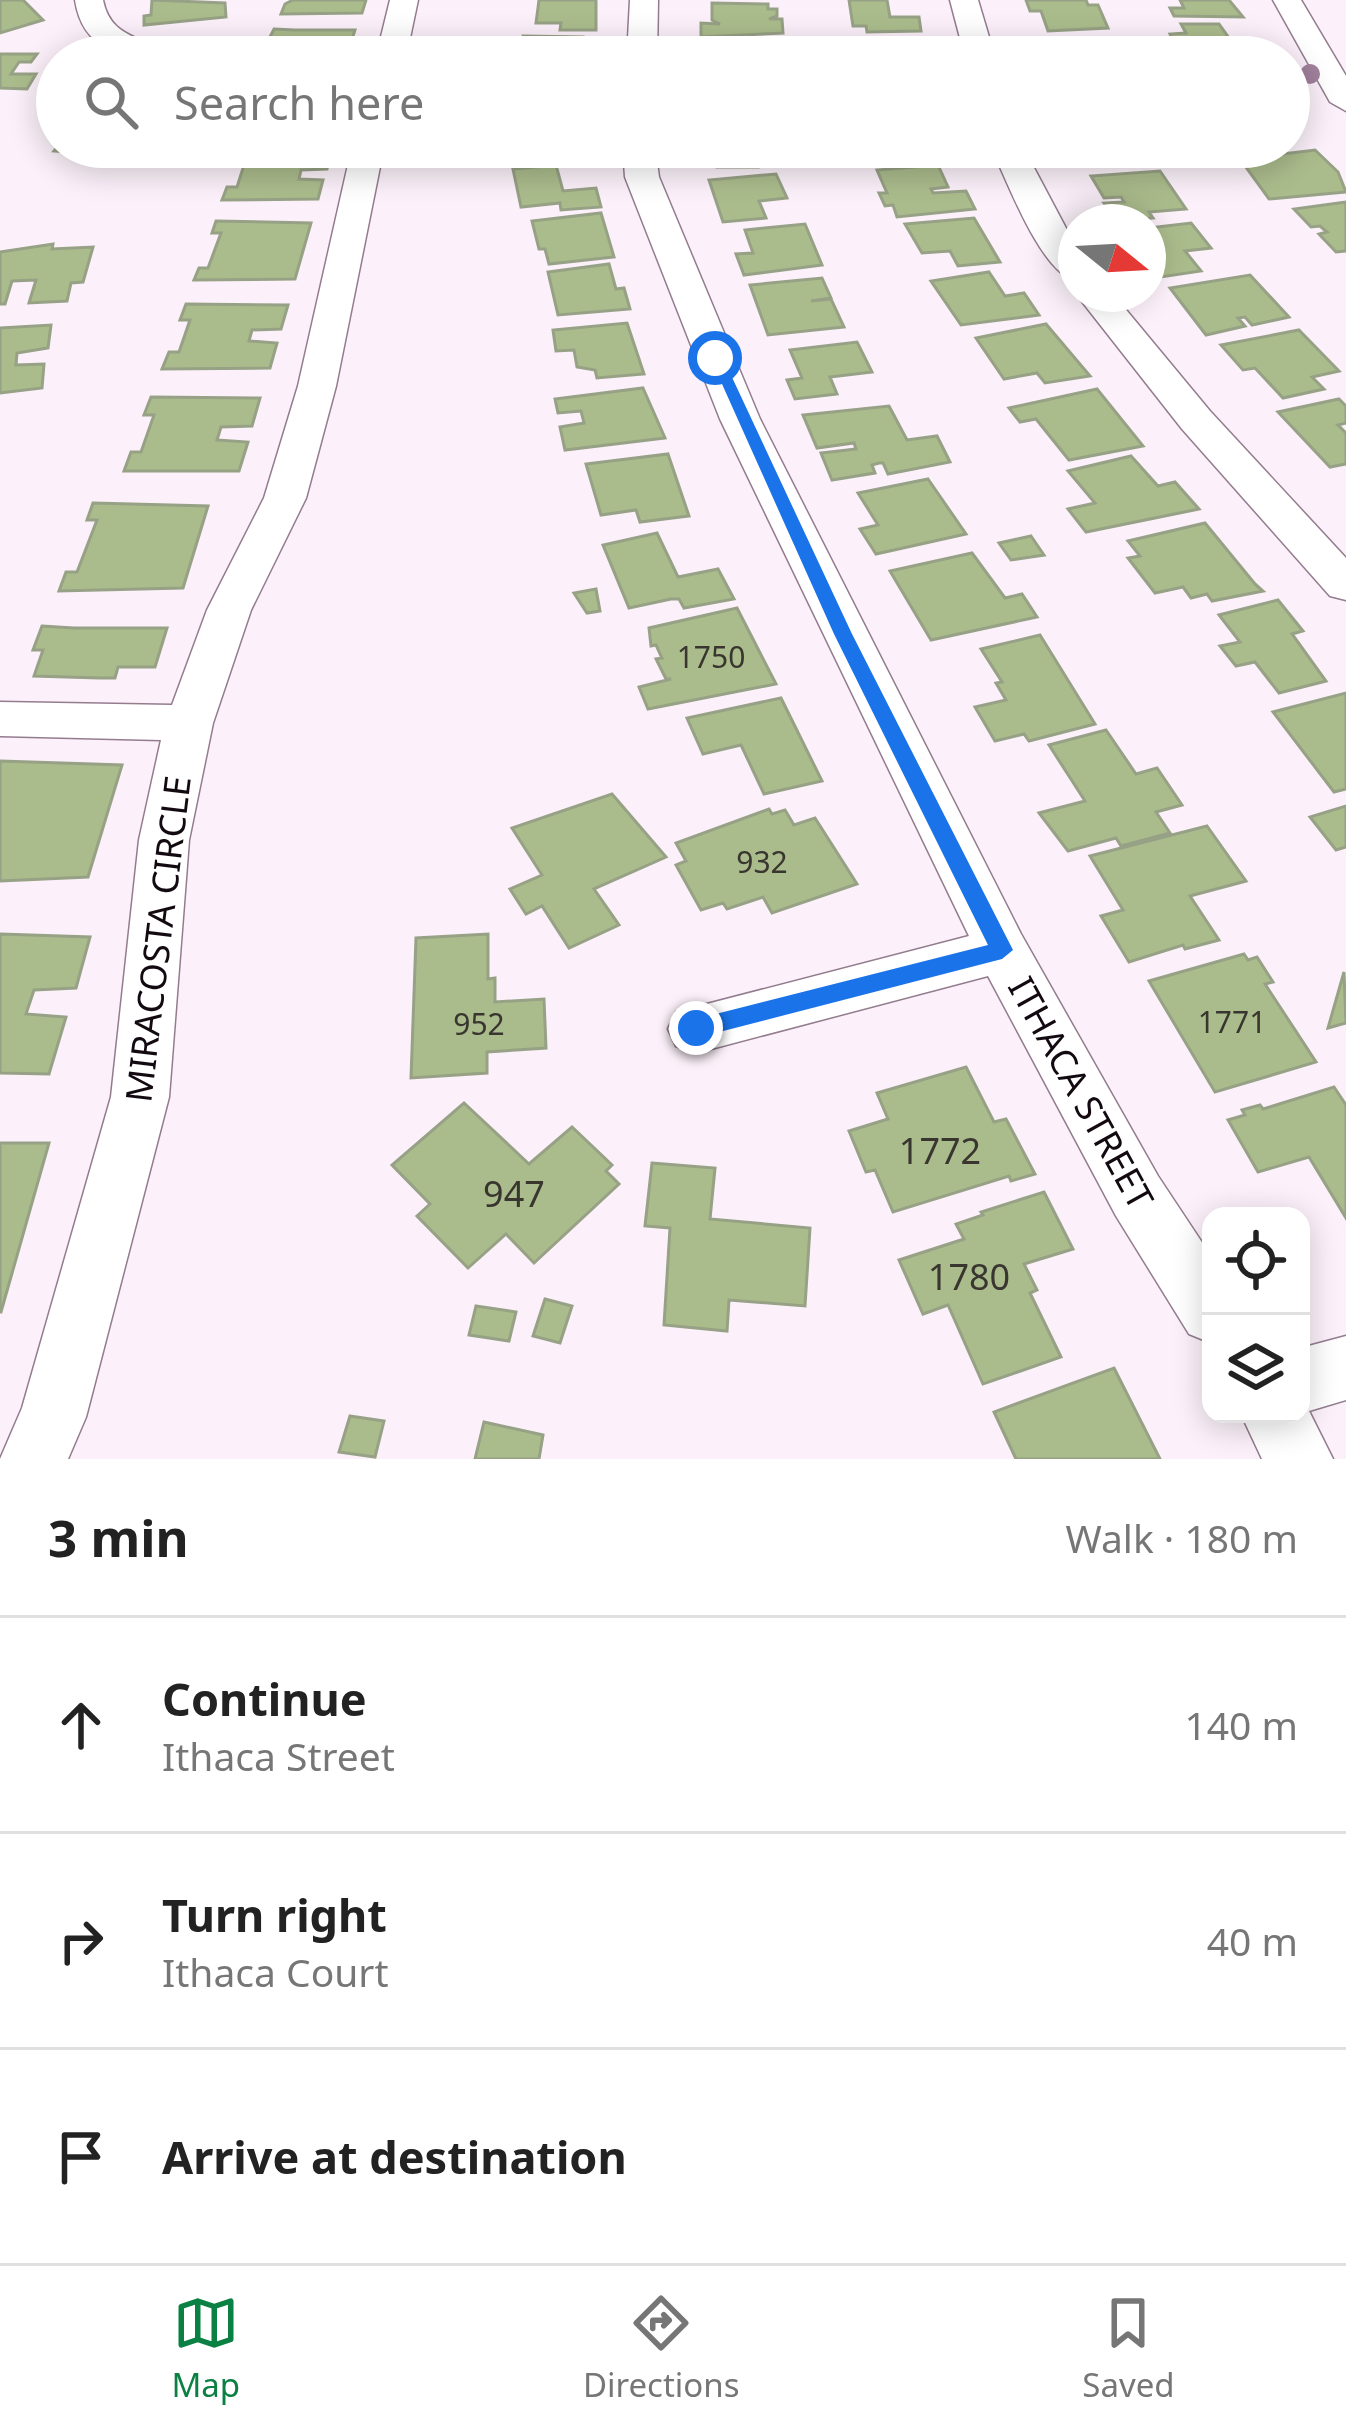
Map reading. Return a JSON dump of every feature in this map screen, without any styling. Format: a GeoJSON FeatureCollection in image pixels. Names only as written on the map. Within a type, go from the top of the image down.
{"type":"FeatureCollection","features":[{"type":"Feature","properties":{"kind":"street"},"geometry":{"type":"LineString","coordinates":[[89,0],[91,17],[108,36]]}},
{"type":"Feature","properties":{"kind":"street"},"geometry":{"type":"LineString","coordinates":[[396,36],[404,0]]}},
{"type":"Feature","properties":{"kind":"street"},"geometry":{"type":"LineString","coordinates":[[643,36],[644,0]]}},
{"type":"Feature","properties":{"kind":"street"},"geometry":{"type":"LineString","coordinates":[[964,0],[974,36]]}},
{"type":"Feature","properties":{"kind":"street"},"geometry":{"type":"LineString","coordinates":[[1287,0],[1308,36]]}},
{"type":"Feature","properties":{"kind":"street"},"geometry":{"type":"LineString","coordinates":[[1310,40],[1346,102]]}},
{"type":"Feature","properties":{"kind":"street","name":"MIRACOSTA CIRCLE"},"geometry":{"type":"LineString","coordinates":[[33,1459],[52,1417],[140,1097],[164,840],[189,723],[229,610],[285,498],[317,386],[364,168]]}},
{"type":"Feature","properties":{"kind":"street","name":"ITHACA STREET"},"geometry":{"type":"LineString","coordinates":[[641,168],[740,419],[1002,950],[1137,1196],[1202,1298]]}},
{"type":"Feature","properties":{"kind":"street"},"geometry":{"type":"LineString","coordinates":[[1018,168],[1058,248]]}},
{"type":"Feature","properties":{"kind":"street"},"geometry":{"type":"LineString","coordinates":[[1109,312],[1196,420],[1346,585]]}},
{"type":"Feature","properties":{"kind":"street"},"geometry":{"type":"LineString","coordinates":[[0,719],[189,723]]}},
{"type":"Feature","properties":{"kind":"street"},"geometry":{"type":"LineString","coordinates":[[696,1028],[1002,950]]}},
{"type":"Feature","properties":{"kind":"street"},"geometry":{"type":"LineString","coordinates":[[1310,1379],[1346,1368]]}},
{"type":"Feature","properties":{"kind":"street"},"geometry":{"type":"LineString","coordinates":[[1279,1423],[1299,1459]]}},
{"type":"Feature","properties":{"kind":"building"},"geometry":{"type":"Polygon","coordinates":[[[0,0],[23,0],[43,20],[0,33],[0,0]]]}},
{"type":"Feature","properties":{"kind":"building"},"geometry":{"type":"Polygon","coordinates":[[[152,0],[225,3],[226,17],[144,25],[144,16],[151,15],[152,0]]]}},
{"type":"Feature","properties":{"kind":"building"},"geometry":{"type":"Polygon","coordinates":[[[293,0],[366,0],[362,13],[281,14],[293,0]]]}},
{"type":"Feature","properties":{"kind":"building"},"geometry":{"type":"Polygon","coordinates":[[[539,0],[596,0],[596,30],[560,30],[561,23],[536,23],[539,0]]]}},
{"type":"Feature","properties":{"kind":"building"},"geometry":{"type":"Polygon","coordinates":[[[849,0],[887,0],[890,17],[919,17],[921,31],[867,32],[866,26],[853,26],[849,0]]]}},
{"type":"Feature","properties":{"kind":"building"},"geometry":{"type":"Polygon","coordinates":[[[1026,0],[1086,0],[1088,5],[1098,5],[1108,28],[1048,31],[1041,11],[1030,11],[1026,0]]]}},
{"type":"Feature","properties":{"kind":"building"},"geometry":{"type":"Polygon","coordinates":[[[1180,0],[1229,0],[1243,17],[1174,16],[1170,8],[1184,8],[1180,0]]]}},
{"type":"Feature","properties":{"kind":"building"},"geometry":{"type":"Polygon","coordinates":[[[712,3],[768,4],[768,9],[777,9],[777,16],[769,19],[782,19],[783,33],[701,36],[701,23],[720,24],[712,20],[712,3]]]}},
{"type":"Feature","properties":{"kind":"building"},"geometry":{"type":"Polygon","coordinates":[[[1181,24],[1219,24],[1228,36],[1170,34],[1186,33],[1181,24]]]}},
{"type":"Feature","properties":{"kind":"building"},"geometry":{"type":"Polygon","coordinates":[[[274,29],[355,30],[353,36],[270,36],[274,29]]]}},
{"type":"Feature","properties":{"kind":"building"},"geometry":{"type":"Polygon","coordinates":[[[0,54],[36,54],[31,62],[19,62],[11,74],[36,74],[27,89],[0,88],[0,54]]]}},
{"type":"Feature","properties":{"kind":"building"},"geometry":{"type":"Polygon","coordinates":[[[1310,151],[1338,172],[1346,192],[1269,199],[1247,168],[1310,168],[1310,151]]]}},
{"type":"Feature","properties":{"kind":"building"},"geometry":{"type":"Polygon","coordinates":[[[243,168],[327,168],[301,170],[299,179],[323,180],[318,199],[222,200],[227,187],[237,187],[243,168]]]}},
{"type":"Feature","properties":{"kind":"building"},"geometry":{"type":"Polygon","coordinates":[[[557,168],[563,191],[596,188],[601,207],[561,210],[560,203],[521,207],[513,169],[557,168]]]}},
{"type":"Feature","properties":{"kind":"building"},"geometry":{"type":"Polygon","coordinates":[[[939,168],[948,187],[931,189],[933,193],[966,191],[975,209],[897,217],[893,205],[885,206],[879,193],[887,193],[877,170],[939,168]]]}},
{"type":"Feature","properties":{"kind":"building"},"geometry":{"type":"Polygon","coordinates":[[[1160,171],[1186,209],[1166,211],[1166,204],[1105,204],[1124,202],[1121,197],[1104,198],[1091,176],[1160,171]]]}},
{"type":"Feature","properties":{"kind":"building"},"geometry":{"type":"Polygon","coordinates":[[[776,174],[787,198],[759,201],[766,218],[723,222],[709,180],[776,174]]]}},
{"type":"Feature","properties":{"kind":"building"},"geometry":{"type":"Polygon","coordinates":[[[1346,202],[1346,251],[1336,252],[1319,234],[1327,232],[1320,226],[1311,227],[1294,209],[1346,202]]]}},
{"type":"Feature","properties":{"kind":"building"},"geometry":{"type":"Polygon","coordinates":[[[601,213],[614,257],[549,264],[545,249],[539,249],[532,221],[601,213]]]}},
{"type":"Feature","properties":{"kind":"building"},"geometry":{"type":"Polygon","coordinates":[[[974,218],[1000,262],[958,266],[950,251],[922,253],[905,224],[974,218]]]}},
{"type":"Feature","properties":{"kind":"building"},"geometry":{"type":"Polygon","coordinates":[[[216,221],[311,223],[295,279],[194,280],[199,268],[208,268],[221,233],[212,233],[216,221]]]}},
{"type":"Feature","properties":{"kind":"building"},"geometry":{"type":"Polygon","coordinates":[[[1191,223],[1211,248],[1185,251],[1201,271],[1166,276],[1166,226],[1191,223]]]}},
{"type":"Feature","properties":{"kind":"building"},"geometry":{"type":"Polygon","coordinates":[[[805,224],[822,265],[744,275],[736,254],[753,253],[745,230],[805,224]]]}},
{"type":"Feature","properties":{"kind":"building"},"geometry":{"type":"Polygon","coordinates":[[[53,244],[52,249],[93,247],[83,282],[71,283],[67,301],[29,303],[36,280],[12,281],[5,304],[0,304],[0,252],[53,244]]]}},
{"type":"Feature","properties":{"kind":"building"},"geometry":{"type":"Polygon","coordinates":[[[609,264],[616,289],[624,288],[630,309],[558,315],[548,272],[609,264]]]}},
{"type":"Feature","properties":{"kind":"building"},"geometry":{"type":"Polygon","coordinates":[[[989,272],[1005,296],[1024,293],[1039,315],[961,325],[931,281],[989,272]]]}},
{"type":"Feature","properties":{"kind":"building"},"geometry":{"type":"Polygon","coordinates":[[[1250,275],[1289,317],[1252,325],[1245,317],[1238,318],[1245,326],[1206,335],[1170,288],[1250,275]]]}},
{"type":"Feature","properties":{"kind":"building"},"geometry":{"type":"Polygon","coordinates":[[[822,278],[831,298],[811,301],[831,299],[844,327],[768,335],[750,285],[822,278]]]}},
{"type":"Feature","properties":{"kind":"building"},"geometry":{"type":"Polygon","coordinates":[[[186,304],[288,305],[281,329],[252,330],[249,341],[277,343],[270,368],[162,369],[169,352],[179,352],[190,320],[180,320],[186,304]]]}},
{"type":"Feature","properties":{"kind":"building"},"geometry":{"type":"Polygon","coordinates":[[[627,323],[644,374],[597,378],[595,370],[577,367],[574,350],[556,351],[553,330],[627,323]]]}},
{"type":"Feature","properties":{"kind":"building"},"geometry":{"type":"Polygon","coordinates":[[[1046,324],[1090,376],[1045,383],[1037,373],[1004,379],[976,338],[1046,324]]]}},
{"type":"Feature","properties":{"kind":"building"},"geometry":{"type":"Polygon","coordinates":[[[51,325],[48,348],[17,353],[16,365],[44,364],[42,388],[0,393],[0,328],[51,325]]]}},
{"type":"Feature","properties":{"kind":"building"},"geometry":{"type":"Polygon","coordinates":[[[1299,330],[1339,371],[1312,377],[1324,389],[1283,398],[1255,368],[1243,370],[1221,345],[1299,330]]]}},
{"type":"Feature","properties":{"kind":"building"},"geometry":{"type":"Polygon","coordinates":[[[857,342],[872,372],[830,377],[837,394],[795,399],[787,380],[802,378],[790,350],[857,342]]]}},
{"type":"Feature","properties":{"kind":"building"},"geometry":{"type":"Polygon","coordinates":[[[643,388],[665,438],[565,450],[560,427],[584,423],[581,411],[558,413],[555,399],[643,388]]]}},
{"type":"Feature","properties":{"kind":"building"},"geometry":{"type":"Polygon","coordinates":[[[1097,389],[1143,446],[1069,460],[1036,419],[1020,422],[1009,408],[1097,389]]]}},
{"type":"Feature","properties":{"kind":"building"},"geometry":{"type":"Polygon","coordinates":[[[151,397],[260,398],[252,426],[221,427],[217,440],[248,442],[239,471],[124,471],[131,452],[141,452],[154,415],[144,415],[151,397]]]}},
{"type":"Feature","properties":{"kind":"building"},"geometry":{"type":"Polygon","coordinates":[[[1339,399],[1346,406],[1346,423],[1338,425],[1346,433],[1346,464],[1330,467],[1278,412],[1339,399]]]}},
{"type":"Feature","properties":{"kind":"building"},"geometry":{"type":"Polygon","coordinates":[[[889,406],[907,440],[937,436],[950,462],[888,474],[879,463],[872,465],[875,473],[832,480],[821,453],[856,449],[854,443],[817,448],[803,415],[889,406]]]}},
{"type":"Feature","properties":{"kind":"building"},"geometry":{"type":"Polygon","coordinates":[[[668,454],[689,516],[640,522],[636,510],[601,515],[586,464],[668,454]]]}},
{"type":"Feature","properties":{"kind":"building"},"geometry":{"type":"Polygon","coordinates":[[[1131,456],[1158,486],[1175,482],[1199,509],[1086,532],[1068,509],[1095,503],[1068,471],[1131,456]]]}},
{"type":"Feature","properties":{"kind":"building"},"geometry":{"type":"Polygon","coordinates":[[[928,479],[966,534],[876,554],[860,529],[878,525],[858,493],[928,479]]]}},
{"type":"Feature","properties":{"kind":"building"},"geometry":{"type":"Polygon","coordinates":[[[93,503],[208,506],[183,588],[59,591],[66,572],[77,572],[97,520],[87,520],[93,503]]]}},
{"type":"Feature","properties":{"kind":"building"},"geometry":{"type":"Polygon","coordinates":[[[1205,523],[1263,591],[1212,601],[1207,594],[1191,598],[1183,587],[1155,593],[1128,558],[1140,556],[1128,541],[1205,523]]]}},
{"type":"Feature","properties":{"kind":"building"},"geometry":{"type":"Polygon","coordinates":[[[657,533],[678,577],[718,569],[734,599],[684,608],[679,599],[671,599],[629,608],[603,545],[657,533]]]}},
{"type":"Feature","properties":{"kind":"building"},"geometry":{"type":"Polygon","coordinates":[[[1031,536],[1044,555],[1011,560],[999,543],[1031,536]]]}},
{"type":"Feature","properties":{"kind":"building"},"geometry":{"type":"Polygon","coordinates":[[[972,553],[1005,598],[1022,594],[1037,617],[931,640],[890,571],[972,553]]]}},
{"type":"Feature","properties":{"kind":"building"},"geometry":{"type":"Polygon","coordinates":[[[596,589],[600,611],[587,613],[574,593],[596,589]]]}},
{"type":"Feature","properties":{"kind":"building"},"geometry":{"type":"Polygon","coordinates":[[[1278,600],[1303,631],[1292,634],[1326,681],[1279,693],[1255,662],[1236,666],[1220,646],[1240,642],[1219,615],[1278,600]]]}},
{"type":"Feature","properties":{"kind":"building"},"geometry":{"type":"Polygon","coordinates":[[[737,608],[776,684],[648,709],[639,687],[671,679],[666,679],[656,659],[662,658],[656,645],[651,646],[649,628],[737,608]]]}},
{"type":"Feature","properties":{"kind":"building"},"geometry":{"type":"Polygon","coordinates":[[[42,626],[167,628],[155,667],[118,667],[115,678],[99,678],[34,676],[43,650],[33,650],[42,626]]]}},
{"type":"Feature","properties":{"kind":"building"},"geometry":{"type":"Polygon","coordinates":[[[1040,635],[1095,724],[1029,741],[1024,734],[995,741],[975,707],[1006,700],[996,683],[1002,682],[981,649],[1040,635]]]}},
{"type":"Feature","properties":{"kind":"building"},"geometry":{"type":"Polygon","coordinates":[[[1346,693],[1346,789],[1334,792],[1273,712],[1346,693]]]}},
{"type":"Feature","properties":{"kind":"building"},"geometry":{"type":"Polygon","coordinates":[[[781,698],[822,781],[764,794],[741,745],[703,754],[687,718],[781,698]]]}},
{"type":"Feature","properties":{"kind":"building"},"geometry":{"type":"Polygon","coordinates":[[[1106,730],[1136,774],[1157,768],[1182,805],[1156,812],[1170,833],[1121,846],[1116,838],[1068,851],[1039,813],[1085,801],[1049,745],[1106,730]]]}},
{"type":"Feature","properties":{"kind":"building"},"geometry":{"type":"Polygon","coordinates":[[[0,761],[122,765],[88,877],[0,881],[0,761]]]}},
{"type":"Feature","properties":{"kind":"building"},"geometry":{"type":"Polygon","coordinates":[[[612,794],[666,857],[594,889],[619,925],[569,948],[542,906],[526,914],[510,889],[542,875],[512,828],[612,794]]]}},
{"type":"Feature","properties":{"kind":"building"},"geometry":{"type":"Polygon","coordinates":[[[1346,806],[1346,847],[1336,850],[1310,817],[1346,806]]]}},
{"type":"Feature","properties":{"kind":"building"},"geometry":{"type":"Polygon","coordinates":[[[769,809],[772,814],[785,810],[794,825],[815,818],[857,884],[772,913],[763,897],[727,909],[723,903],[701,910],[676,865],[686,861],[676,843],[769,809]]]}},
{"type":"Feature","properties":{"kind":"building"},"geometry":{"type":"Polygon","coordinates":[[[1207,826],[1246,881],[1190,896],[1219,940],[1185,949],[1183,945],[1129,962],[1101,916],[1123,910],[1090,856],[1207,826]]]}},
{"type":"Feature","properties":{"kind":"building"},"geometry":{"type":"Polygon","coordinates":[[[0,934],[90,937],[76,988],[34,990],[26,1014],[66,1017],[49,1074],[0,1073],[0,934]]]}},
{"type":"Feature","properties":{"kind":"building"},"geometry":{"type":"Polygon","coordinates":[[[488,934],[488,979],[495,978],[495,1002],[544,999],[546,1048],[487,1052],[487,1073],[411,1078],[416,938],[488,934]]]}},
{"type":"Feature","properties":{"kind":"building"},"geometry":{"type":"Polygon","coordinates":[[[1244,954],[1248,960],[1257,957],[1273,982],[1265,984],[1316,1062],[1215,1092],[1149,981],[1244,954]]]}},
{"type":"Feature","properties":{"kind":"building"},"geometry":{"type":"Polygon","coordinates":[[[1344,972],[1346,1023],[1328,1028],[1344,972]]]}},
{"type":"Feature","properties":{"kind":"building"},"geometry":{"type":"Polygon","coordinates":[[[966,1067],[994,1122],[1006,1119],[1035,1174],[1011,1181],[1009,1176],[893,1212],[875,1170],[866,1172],[849,1131],[888,1119],[877,1093],[966,1067]]]}},
{"type":"Feature","properties":{"kind":"building"},"geometry":{"type":"Polygon","coordinates":[[[1334,1087],[1346,1105],[1346,1218],[1309,1157],[1258,1172],[1228,1120],[1245,1115],[1242,1110],[1260,1105],[1263,1109],[1334,1087]]]}},
{"type":"Feature","properties":{"kind":"building"},"geometry":{"type":"Polygon","coordinates":[[[464,1103],[529,1164],[572,1127],[612,1165],[606,1171],[619,1184],[534,1263],[506,1234],[468,1268],[417,1216],[430,1204],[392,1165],[464,1103]]]}},
{"type":"Feature","properties":{"kind":"building"},"geometry":{"type":"Polygon","coordinates":[[[0,1143],[49,1143],[1,1312],[0,1312],[0,1143]]]}},
{"type":"Feature","properties":{"kind":"building"},"geometry":{"type":"Polygon","coordinates":[[[652,1163],[715,1168],[710,1219],[810,1228],[805,1306],[729,1300],[727,1331],[664,1325],[670,1228],[645,1226],[652,1163]]]}},
{"type":"Feature","properties":{"kind":"building"},"geometry":{"type":"Polygon","coordinates":[[[1044,1192],[1073,1249],[1024,1264],[1037,1290],[1030,1293],[1061,1357],[983,1384],[948,1305],[923,1314],[899,1260],[964,1239],[956,1224],[983,1215],[981,1212],[1044,1192]]]}},
{"type":"Feature","properties":{"kind":"building"},"geometry":{"type":"Polygon","coordinates":[[[545,1299],[572,1306],[560,1343],[533,1336],[545,1299]]]}},
{"type":"Feature","properties":{"kind":"building"},"geometry":{"type":"Polygon","coordinates":[[[476,1306],[516,1312],[509,1341],[469,1335],[476,1306]]]}},
{"type":"Feature","properties":{"kind":"building"},"geometry":{"type":"Polygon","coordinates":[[[1114,1368],[1160,1459],[1016,1459],[994,1412],[1114,1368]]]}},
{"type":"Feature","properties":{"kind":"building"},"geometry":{"type":"Polygon","coordinates":[[[350,1416],[384,1421],[375,1457],[339,1452],[350,1416]]]}},
{"type":"Feature","properties":{"kind":"building"},"geometry":{"type":"Polygon","coordinates":[[[484,1422],[543,1435],[539,1459],[475,1459],[484,1422]]]}},
{"type":"Feature","properties":{"kind":"route"},"geometry":{"type":"LineString","coordinates":[[696,1028],[1002,950],[843,634],[715,358]]}}]}
